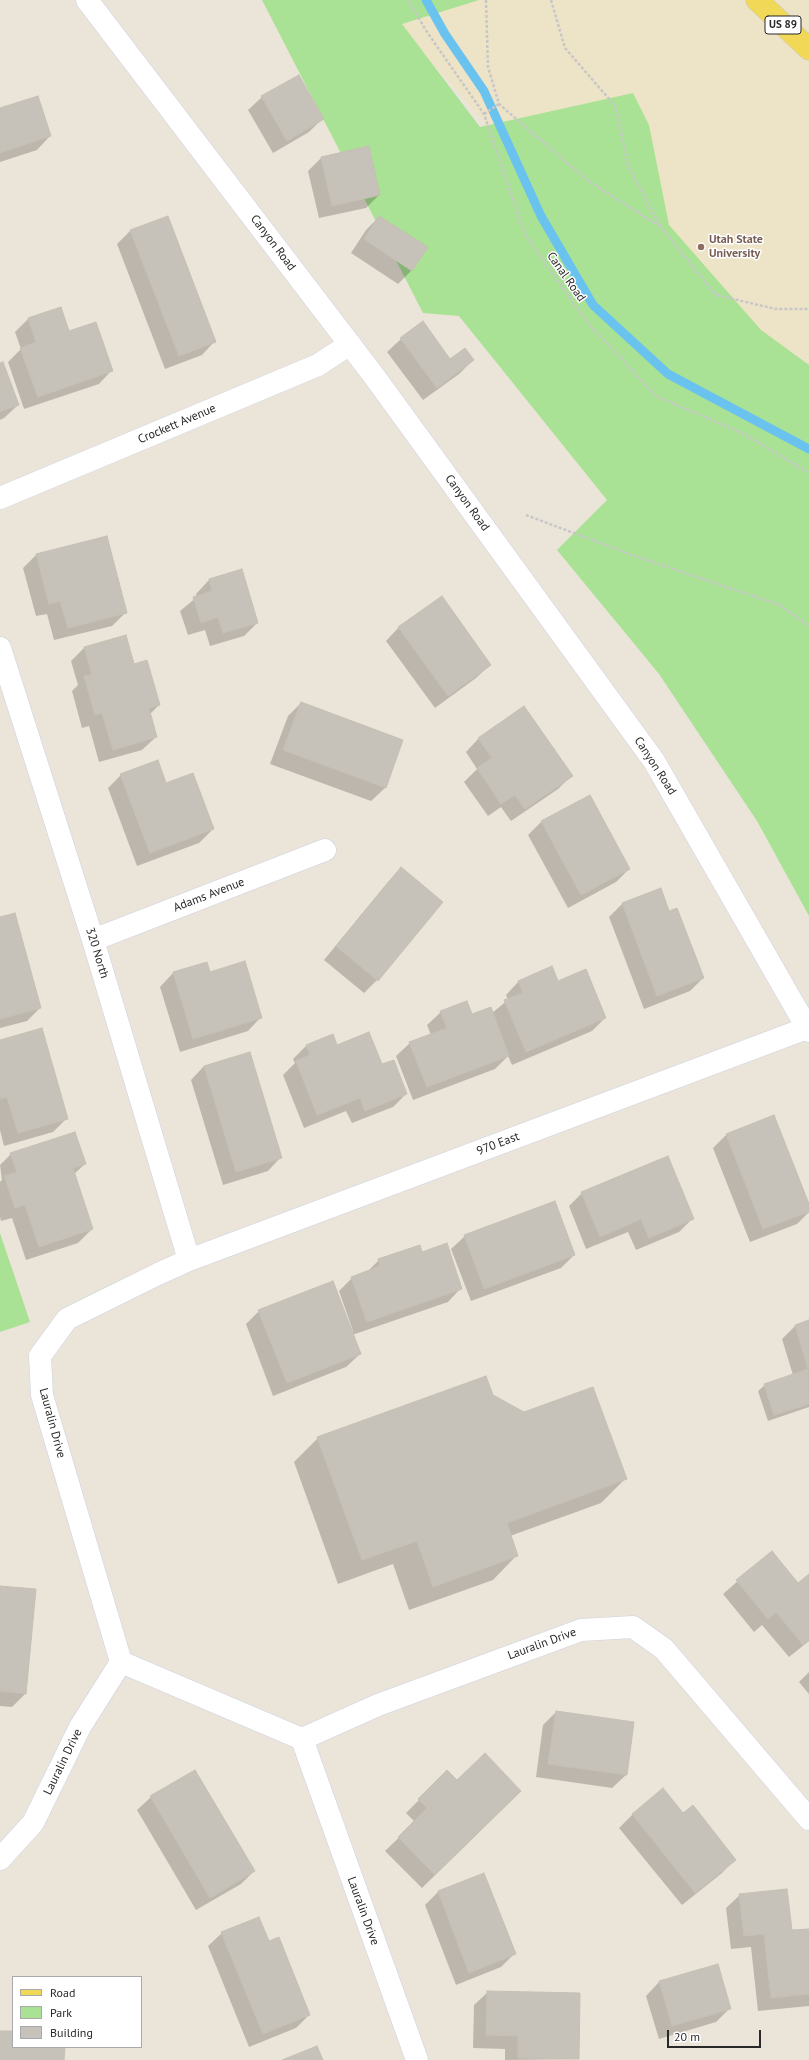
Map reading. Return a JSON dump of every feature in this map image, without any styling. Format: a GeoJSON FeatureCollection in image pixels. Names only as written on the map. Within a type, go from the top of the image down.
{"type":"FeatureCollection","features":[{"type":"Feature","properties":{"kind":"main road","name":"US 89"},"geometry":{"type":"LineString","coordinates":[[757,0],[809,49]]}},
{"type":"Feature","properties":{"kind":"street","name":"Canyon Road"},"geometry":{"type":"LineString","coordinates":[[87,0],[350,344],[654,761],[808,1029]]}},
{"type":"Feature","properties":{"kind":"street","name":"Crockett Avenue"},"geometry":{"type":"LineString","coordinates":[[0,498],[318,365],[350,344]]}},
{"type":"Feature","properties":{"kind":"street","name":"320 North"},"geometry":{"type":"LineString","coordinates":[[0,648],[93,940],[189,1260]]}},
{"type":"Feature","properties":{"kind":"street","name":"Adams Avenue"},"geometry":{"type":"LineString","coordinates":[[93,940],[325,850]]}},
{"type":"Feature","properties":{"kind":"street","name":"970 East"},"geometry":{"type":"LineString","coordinates":[[189,1260],[808,1029]]}},
{"type":"Feature","properties":{"kind":"street","name":"Lauralin Drive"},"geometry":{"type":"LineString","coordinates":[[0,1859],[33,1823],[80,1727],[121,1662],[42,1395],[40,1356],[67,1319],[189,1260]]}},
{"type":"Feature","properties":{"kind":"street","name":"Lauralin Drive"},"geometry":{"type":"LineString","coordinates":[[417,2060],[302,1739],[378,1705],[582,1630],[633,1627],[664,1649],[809,1819]]}},
{"type":"Feature","properties":{"kind":"street"},"geometry":{"type":"LineString","coordinates":[[121,1662],[302,1739]]}},
{"type":"Feature","properties":{"kind":"path","name":"Canal Road"},"geometry":{"type":"LineString","coordinates":[[408,0],[427,32],[484,114],[525,234],[587,322],[656,396],[744,434],[809,473]]}},
{"type":"Feature","properties":{"kind":"path"},"geometry":{"type":"LineString","coordinates":[[486,0],[488,67],[499,104],[587,180],[660,226]]}},
{"type":"Feature","properties":{"kind":"path"},"geometry":{"type":"LineString","coordinates":[[551,0],[565,48],[616,107],[628,166],[660,226],[716,295],[776,309],[809,309]]}},
{"type":"Feature","properties":{"kind":"path"},"geometry":{"type":"LineString","coordinates":[[484,114],[499,104]]}},
{"type":"Feature","properties":{"kind":"path"},"geometry":{"type":"LineString","coordinates":[[526,515],[632,555],[780,605],[809,626]]}},
{"type":"Feature","properties":{"kind":"shaded area","name":"Utah State University"},"geometry":{"type":"Polygon","coordinates":[[[377,0],[809,0],[809,493],[377,0]]]}},
{"type":"Feature","properties":{"kind":"green space"},"geometry":{"type":"Polygon","coordinates":[[[262,0],[479,0],[402,24],[480,127],[633,93],[649,125],[669,225],[761,330],[809,365],[809,916],[757,821],[659,674],[557,550],[607,500],[459,316],[423,313],[262,0]]]}},
{"type":"Feature","properties":{"kind":"green space"},"geometry":{"type":"Polygon","coordinates":[[[0,1233],[30,1322],[0,1332],[0,1233]]]}},
{"type":"Feature","properties":{"kind":"building"},"geometry":{"type":"Polygon","coordinates":[[[299,75],[324,119],[287,141],[261,96],[299,75]]]}},
{"type":"Feature","properties":{"kind":"building"},"geometry":{"type":"Polygon","coordinates":[[[38,96],[51,136],[0,153],[0,108],[38,96]]]}},
{"type":"Feature","properties":{"kind":"building"},"geometry":{"type":"Polygon","coordinates":[[[369,146],[380,195],[332,206],[321,157],[369,146]]]}},
{"type":"Feature","properties":{"kind":"building"},"geometry":{"type":"Polygon","coordinates":[[[168,216],[216,342],[179,356],[130,230],[168,216]]]}},
{"type":"Feature","properties":{"kind":"building"},"geometry":{"type":"Polygon","coordinates":[[[379,216],[428,247],[412,271],[364,239],[379,216]]]}},
{"type":"Feature","properties":{"kind":"building"},"geometry":{"type":"Polygon","coordinates":[[[61,307],[69,331],[96,322],[113,371],[38,397],[20,348],[36,342],[28,318],[61,307]]]}},
{"type":"Feature","properties":{"kind":"building"},"geometry":{"type":"Polygon","coordinates":[[[423,321],[450,359],[465,348],[474,360],[437,388],[400,338],[423,321]]]}},
{"type":"Feature","properties":{"kind":"building"},"geometry":{"type":"Polygon","coordinates":[[[3,362],[19,405],[0,412],[0,363],[3,362]]]}},
{"type":"Feature","properties":{"kind":"building"},"geometry":{"type":"Polygon","coordinates":[[[107,536],[127,613],[68,628],[60,601],[49,604],[36,554],[107,536]]]}},
{"type":"Feature","properties":{"kind":"building"},"geometry":{"type":"Polygon","coordinates":[[[242,569],[258,623],[223,633],[218,617],[201,623],[193,597],[212,591],[209,579],[242,569]]]}},
{"type":"Feature","properties":{"kind":"building"},"geometry":{"type":"Polygon","coordinates":[[[442,596],[491,665],[448,696],[398,627],[442,596]]]}},
{"type":"Feature","properties":{"kind":"building"},"geometry":{"type":"Polygon","coordinates":[[[126,635],[134,664],[147,660],[160,705],[149,708],[157,737],[113,750],[102,713],[95,715],[84,676],[92,675],[84,647],[126,635]]]}},
{"type":"Feature","properties":{"kind":"building"},"geometry":{"type":"Polygon","coordinates":[[[301,702],[403,740],[386,788],[283,750],[301,702]]]}},
{"type":"Feature","properties":{"kind":"building"},"geometry":{"type":"Polygon","coordinates":[[[524,706],[573,776],[525,809],[515,795],[501,804],[477,768],[492,758],[478,738],[524,706]]]}},
{"type":"Feature","properties":{"kind":"building"},"geometry":{"type":"Polygon","coordinates":[[[158,760],[166,783],[193,773],[214,829],[150,853],[120,774],[158,760]]]}},
{"type":"Feature","properties":{"kind":"building"},"geometry":{"type":"Polygon","coordinates":[[[590,795],[630,869],[581,895],[541,821],[590,795]]]}},
{"type":"Feature","properties":{"kind":"building"},"geometry":{"type":"Polygon","coordinates":[[[401,867],[443,902],[378,981],[336,946],[401,867]]]}},
{"type":"Feature","properties":{"kind":"building"},"geometry":{"type":"Polygon","coordinates":[[[661,888],[669,911],[677,908],[704,978],[657,996],[622,903],[661,888]]]}},
{"type":"Feature","properties":{"kind":"building"},"geometry":{"type":"Polygon","coordinates":[[[15,913],[41,1008],[0,1019],[0,917],[15,913]]]}},
{"type":"Feature","properties":{"kind":"building"},"geometry":{"type":"Polygon","coordinates":[[[245,961],[262,1018],[193,1039],[173,972],[207,962],[210,972],[245,961]]]}},
{"type":"Feature","properties":{"kind":"building"},"geometry":{"type":"Polygon","coordinates":[[[552,966],[558,981],[586,969],[606,1018],[526,1052],[504,1000],[523,993],[518,981],[552,966]]]}},
{"type":"Feature","properties":{"kind":"building"},"geometry":{"type":"Polygon","coordinates":[[[467,1001],[472,1014],[491,1007],[509,1056],[427,1087],[409,1042],[447,1028],[440,1011],[467,1001]]]}},
{"type":"Feature","properties":{"kind":"building"},"geometry":{"type":"Polygon","coordinates":[[[42,1028],[68,1119],[18,1133],[7,1097],[0,1099],[0,1040],[42,1028]]]}},
{"type":"Feature","properties":{"kind":"building"},"geometry":{"type":"Polygon","coordinates":[[[369,1032],[382,1064],[394,1060],[407,1094],[365,1111],[360,1098],[317,1115],[296,1061],[310,1055],[306,1045],[333,1034],[337,1045],[369,1032]]]}},
{"type":"Feature","properties":{"kind":"building"},"geometry":{"type":"Polygon","coordinates":[[[250,1052],[282,1158],[236,1172],[204,1066],[250,1052]]]}},
{"type":"Feature","properties":{"kind":"building"},"geometry":{"type":"Polygon","coordinates":[[[774,1115],[809,1204],[809,1212],[763,1229],[726,1134],[774,1115]]]}},
{"type":"Feature","properties":{"kind":"building"},"geometry":{"type":"Polygon","coordinates":[[[75,1132],[86,1164],[73,1168],[93,1229],[39,1247],[25,1205],[15,1208],[4,1176],[17,1172],[10,1153],[75,1132]]]}},
{"type":"Feature","properties":{"kind":"building"},"geometry":{"type":"Polygon","coordinates":[[[668,1156],[694,1219],[649,1238],[641,1219],[600,1237],[581,1192],[668,1156]]]}},
{"type":"Feature","properties":{"kind":"building"},"geometry":{"type":"Polygon","coordinates":[[[555,1201],[575,1255],[484,1289],[464,1235],[555,1201]]]}},
{"type":"Feature","properties":{"kind":"building"},"geometry":{"type":"Polygon","coordinates":[[[447,1243],[462,1289],[367,1322],[351,1277],[380,1266],[378,1259],[420,1245],[422,1252],[447,1243]]]}},
{"type":"Feature","properties":{"kind":"building"},"geometry":{"type":"Polygon","coordinates":[[[333,1281],[361,1354],[287,1383],[258,1310],[333,1281]]]}},
{"type":"Feature","properties":{"kind":"building"},"geometry":{"type":"Polygon","coordinates":[[[809,1320],[809,1369],[808,1369],[795,1325],[809,1320]]]}},
{"type":"Feature","properties":{"kind":"building"},"geometry":{"type":"Polygon","coordinates":[[[808,1369],[809,1404],[774,1415],[764,1384],[808,1369]]]}},
{"type":"Feature","properties":{"kind":"building"},"geometry":{"type":"Polygon","coordinates":[[[486,1376],[493,1395],[524,1412],[593,1387],[627,1479],[507,1523],[518,1556],[433,1587],[417,1541],[362,1560],[317,1437],[486,1376]]]}},
{"type":"Feature","properties":{"kind":"building"},"geometry":{"type":"Polygon","coordinates":[[[772,1551],[798,1583],[809,1574],[809,1640],[803,1645],[776,1612],[768,1619],[736,1580],[772,1551]]]}},
{"type":"Feature","properties":{"kind":"building"},"geometry":{"type":"Polygon","coordinates":[[[0,1586],[36,1589],[26,1694],[0,1691],[0,1586]]]}},
{"type":"Feature","properties":{"kind":"building"},"geometry":{"type":"Polygon","coordinates":[[[556,1711],[634,1722],[627,1775],[548,1764],[556,1711]]]}},
{"type":"Feature","properties":{"kind":"building"},"geometry":{"type":"Polygon","coordinates":[[[485,1753],[521,1791],[435,1875],[398,1837],[427,1808],[418,1799],[447,1770],[457,1780],[485,1753]]]}},
{"type":"Feature","properties":{"kind":"building"},"geometry":{"type":"Polygon","coordinates":[[[195,1770],[255,1871],[210,1898],[150,1796],[195,1770]]]}},
{"type":"Feature","properties":{"kind":"building"},"geometry":{"type":"Polygon","coordinates":[[[663,1788],[683,1813],[693,1805],[736,1860],[695,1893],[632,1814],[663,1788]]]}},
{"type":"Feature","properties":{"kind":"building"},"geometry":{"type":"Polygon","coordinates":[[[484,1873],[516,1954],[469,1973],[438,1891],[484,1873]]]}},
{"type":"Feature","properties":{"kind":"building"},"geometry":{"type":"Polygon","coordinates":[[[787,1889],[792,1930],[809,1929],[809,1994],[771,1998],[764,1934],[744,1936],[739,1894],[787,1889]]]}},
{"type":"Feature","properties":{"kind":"building"},"geometry":{"type":"Polygon","coordinates":[[[259,1917],[269,1941],[279,1937],[310,2015],[263,2034],[221,1932],[259,1917]]]}},
{"type":"Feature","properties":{"kind":"building"},"geometry":{"type":"Polygon","coordinates":[[[718,1964],[731,2009],[672,2026],[659,1981],[718,1964]]]}},
{"type":"Feature","properties":{"kind":"building"},"geometry":{"type":"Polygon","coordinates":[[[487,1991],[580,1993],[579,2059],[518,2058],[518,2036],[486,2035],[487,1991]]]}},
{"type":"Feature","properties":{"kind":"building"},"geometry":{"type":"Polygon","coordinates":[[[0,2031],[12,2031],[12,2048],[65,2048],[64,2060],[0,2060],[0,2031]]]}},
{"type":"Feature","properties":{"kind":"building"},"geometry":{"type":"Polygon","coordinates":[[[317,2046],[323,2060],[282,2060],[317,2046]]]}},
{"type":"Feature","properties":{"kind":"waterway"},"geometry":{"type":"LineString","coordinates":[[426,0],[445,34],[484,91],[541,216],[593,305],[668,374],[809,449]]}},
{"type":"Feature","properties":{"kind":"place","name":"Utah State University"},"geometry":{"type":"Point","coordinates":[701,247]}}]}
